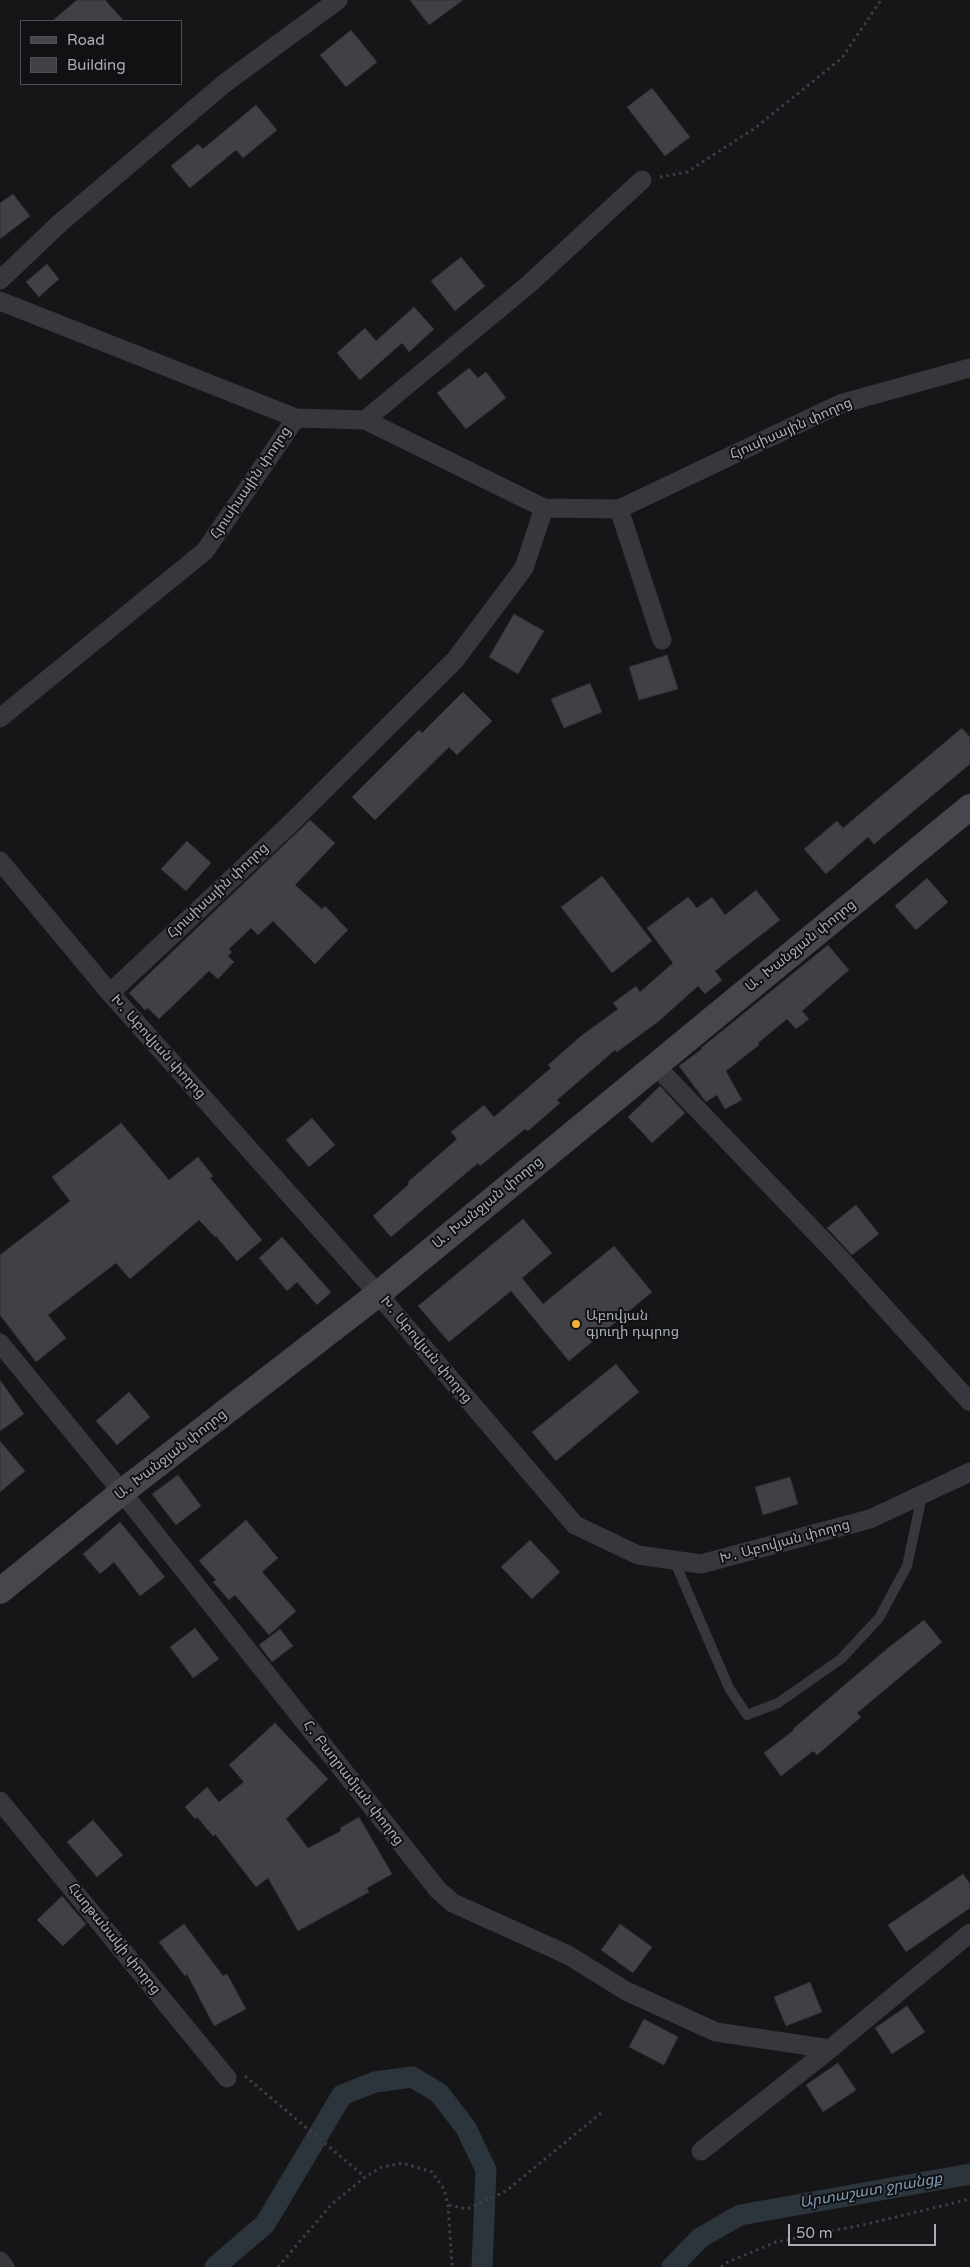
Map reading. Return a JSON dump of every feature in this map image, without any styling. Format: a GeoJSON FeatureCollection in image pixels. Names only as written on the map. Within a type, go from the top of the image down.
{"type":"FeatureCollection","features":[{"type":"Feature","properties":{"kind":"street"},"geometry":{"type":"LineString","coordinates":[[0,280],[60,223],[225,83],[338,0]]}},
{"type":"Feature","properties":{"kind":"street"},"geometry":{"type":"LineString","coordinates":[[364,420],[528,285],[642,180]]}},
{"type":"Feature","properties":{"kind":"street"},"geometry":{"type":"LineString","coordinates":[[0,301],[296,418]]}},
{"type":"Feature","properties":{"kind":"street","name":"Հյուսիսային փողոց"},"geometry":{"type":"LineString","coordinates":[[0,718],[205,550],[296,418],[364,420],[544,508],[618,509],[840,404],[970,368]]}},
{"type":"Feature","properties":{"kind":"street","name":"Հյուսիսային փողոց"},"geometry":{"type":"LineString","coordinates":[[110,993],[289,826],[455,660],[524,568],[544,508]]}},
{"type":"Feature","properties":{"kind":"street"},"geometry":{"type":"LineString","coordinates":[[618,509],[662,640]]}},
{"type":"Feature","properties":{"kind":"street","name":"Ա․ Խանջյան փողոց"},"geometry":{"type":"LineString","coordinates":[[0,1591],[122,1492],[378,1294],[970,807]]}},
{"type":"Feature","properties":{"kind":"street","name":"Խ․ Աբովյան փողոց"},"geometry":{"type":"LineString","coordinates":[[0,861],[110,993],[378,1294],[575,1525],[638,1555],[700,1564],[870,1519],[970,1472]]}},
{"type":"Feature","properties":{"kind":"street"},"geometry":{"type":"LineString","coordinates":[[656,1066],[838,1256],[970,1402]]}},
{"type":"Feature","properties":{"kind":"street","name":"Հ․ Բաղրամյան փողոց"},"geometry":{"type":"LineString","coordinates":[[0,1342],[122,1492],[432,1882],[453,1903],[568,1956],[626,1991],[716,2032],[830,2049]]}},
{"type":"Feature","properties":{"kind":"street","name":"Հաղթանակի փողոց"},"geometry":{"type":"LineString","coordinates":[[0,1800],[227,2078]]}},
{"type":"Feature","properties":{"kind":"street"},"geometry":{"type":"LineString","coordinates":[[702,2151],[830,2049],[970,1933]]}},
{"type":"Feature","properties":{"kind":"street"},"geometry":{"type":"LineString","coordinates":[[0,2261],[5,2267]]}},
{"type":"Feature","properties":{"kind":"lane"},"geometry":{"type":"LineString","coordinates":[[674,1560],[729,1688],[747,1714],[778,1703],[840,1659],[879,1618],[907,1566],[922,1496]]}},
{"type":"Feature","properties":{"kind":"path"},"geometry":{"type":"LineString","coordinates":[[642,180],[687,172],[755,128],[842,58],[881,0]]}},
{"type":"Feature","properties":{"kind":"path"},"geometry":{"type":"LineString","coordinates":[[227,2078],[244,2075],[299,2123],[366,2177]]}},
{"type":"Feature","properties":{"kind":"path"},"geometry":{"type":"LineString","coordinates":[[448,2205],[467,2209],[506,2192],[601,2113]]}},
{"type":"Feature","properties":{"kind":"path"},"geometry":{"type":"LineString","coordinates":[[278,2267],[332,2204],[382,2167],[402,2163],[432,2172],[444,2189],[448,2205],[452,2267]]}},
{"type":"Feature","properties":{"kind":"path"},"geometry":{"type":"LineString","coordinates":[[721,2267],[728,2262],[776,2242],[867,2224],[970,2199]]}},
{"type":"Feature","properties":{"kind":"building"},"geometry":{"type":"Polygon","coordinates":[[[77,0],[105,0],[123,20],[53,20],[77,0]]]}},
{"type":"Feature","properties":{"kind":"building"},"geometry":{"type":"Polygon","coordinates":[[[410,0],[463,0],[429,25],[410,0]]]}},
{"type":"Feature","properties":{"kind":"building"},"geometry":{"type":"Polygon","coordinates":[[[351,30],[377,62],[346,87],[320,55],[351,30]]]}},
{"type":"Feature","properties":{"kind":"building"},"geometry":{"type":"Polygon","coordinates":[[[652,88],[690,137],[665,156],[627,107],[652,88]]]}},
{"type":"Feature","properties":{"kind":"building"},"geometry":{"type":"Polygon","coordinates":[[[256,105],[277,130],[243,158],[236,150],[190,188],[171,166],[198,144],[203,149],[256,105]]]}},
{"type":"Feature","properties":{"kind":"building"},"geometry":{"type":"Polygon","coordinates":[[[13,194],[30,216],[0,239],[0,203],[13,194]]]}},
{"type":"Feature","properties":{"kind":"building"},"geometry":{"type":"Polygon","coordinates":[[[461,257],[485,286],[455,311],[431,281],[461,257]]]}},
{"type":"Feature","properties":{"kind":"building"},"geometry":{"type":"Polygon","coordinates":[[[47,264],[59,279],[39,297],[26,282],[47,264]]]}},
{"type":"Feature","properties":{"kind":"building"},"geometry":{"type":"Polygon","coordinates":[[[414,307],[434,329],[409,352],[402,343],[360,380],[337,353],[365,328],[376,341],[414,307]]]}},
{"type":"Feature","properties":{"kind":"building"},"geometry":{"type":"Polygon","coordinates":[[[469,368],[478,378],[486,372],[506,398],[466,429],[437,393],[469,368]]]}},
{"type":"Feature","properties":{"kind":"building"},"geometry":{"type":"Polygon","coordinates":[[[514,614],[544,631],[518,674],[489,657],[514,614]]]}},
{"type":"Feature","properties":{"kind":"building"},"geometry":{"type":"Polygon","coordinates":[[[667,655],[678,689],[639,700],[629,667],[667,655]]]}},
{"type":"Feature","properties":{"kind":"building"},"geometry":{"type":"Polygon","coordinates":[[[590,683],[602,712],[564,728],[551,699],[590,683]]]}},
{"type":"Feature","properties":{"kind":"building"},"geometry":{"type":"Polygon","coordinates":[[[463,692],[492,721],[457,755],[449,747],[375,820],[352,797],[419,730],[422,733],[463,692]]]}},
{"type":"Feature","properties":{"kind":"building"},"geometry":{"type":"Polygon","coordinates":[[[962,728],[970,737],[970,764],[874,844],[868,837],[826,874],[804,849],[837,821],[843,828],[962,728]]]}},
{"type":"Feature","properties":{"kind":"building"},"geometry":{"type":"Polygon","coordinates":[[[310,820],[335,843],[295,885],[322,909],[325,906],[348,930],[315,964],[273,921],[258,935],[251,928],[229,949],[232,952],[228,956],[234,962],[218,979],[209,971],[159,1019],[148,1008],[145,1010],[129,993],[310,820]]]}},
{"type":"Feature","properties":{"kind":"building"},"geometry":{"type":"Polygon","coordinates":[[[187,841],[211,863],[186,891],[161,869],[187,841]]]}},
{"type":"Feature","properties":{"kind":"building"},"geometry":{"type":"Polygon","coordinates":[[[602,876],[652,941],[612,973],[561,907],[602,876]]]}},
{"type":"Feature","properties":{"kind":"building"},"geometry":{"type":"Polygon","coordinates":[[[927,878],[948,902],[916,930],[895,906],[927,878]]]}},
{"type":"Feature","properties":{"kind":"building"},"geometry":{"type":"Polygon","coordinates":[[[756,890],[780,920],[715,971],[722,980],[705,994],[698,986],[659,1021],[617,1052],[615,1050],[557,1100],[560,1103],[528,1131],[525,1129],[480,1166],[478,1163],[391,1237],[373,1216],[457,1139],[451,1132],[484,1105],[494,1117],[551,1068],[548,1065],[581,1036],[618,1009],[613,1003],[636,986],[640,992],[673,963],[647,928],[688,897],[697,908],[712,897],[725,915],[756,890]]]}},
{"type":"Feature","properties":{"kind":"building"},"geometry":{"type":"Polygon","coordinates":[[[828,945],[849,970],[802,1011],[809,1019],[796,1029],[787,1019],[758,1043],[759,1045],[726,1071],[742,1100],[725,1109],[717,1095],[706,1102],[679,1066],[828,945]]]}},
{"type":"Feature","properties":{"kind":"building"},"geometry":{"type":"Polygon","coordinates":[[[660,1086],[685,1113],[652,1143],[628,1117],[660,1086]]]}},
{"type":"Feature","properties":{"kind":"building"},"geometry":{"type":"Polygon","coordinates":[[[312,1118],[335,1145],[309,1167],[286,1140],[312,1118]]]}},
{"type":"Feature","properties":{"kind":"building"},"geometry":{"type":"Polygon","coordinates":[[[121,1123],[169,1180],[198,1157],[213,1176],[210,1178],[262,1240],[237,1261],[216,1236],[199,1220],[130,1279],[116,1263],[48,1315],[66,1338],[36,1362],[0,1315],[0,1255],[70,1201],[52,1177],[121,1123]]]}},
{"type":"Feature","properties":{"kind":"building"},"geometry":{"type":"Polygon","coordinates":[[[856,1205],[879,1234],[852,1255],[827,1228],[856,1205]]]}},
{"type":"Feature","properties":{"kind":"building","name":"Աբովյան գյուղի դպրոց"},"geometry":{"type":"Polygon","coordinates":[[[523,1219],[552,1253],[522,1278],[543,1304],[614,1246],[652,1292],[569,1361],[511,1291],[449,1342],[418,1306],[523,1219]]]}},
{"type":"Feature","properties":{"kind":"building"},"geometry":{"type":"Polygon","coordinates":[[[282,1237],[331,1292],[317,1305],[297,1282],[287,1291],[259,1258],[282,1237]]]}},
{"type":"Feature","properties":{"kind":"building"},"geometry":{"type":"Polygon","coordinates":[[[616,1364],[639,1392],[556,1461],[532,1432],[616,1364]]]}},
{"type":"Feature","properties":{"kind":"building"},"geometry":{"type":"Polygon","coordinates":[[[0,1380],[24,1414],[0,1431],[0,1380]]]}},
{"type":"Feature","properties":{"kind":"building"},"geometry":{"type":"Polygon","coordinates":[[[129,1392],[150,1417],[117,1445],[96,1421],[129,1392]]]}},
{"type":"Feature","properties":{"kind":"building"},"geometry":{"type":"Polygon","coordinates":[[[0,1441],[25,1471],[0,1492],[0,1441]]]}},
{"type":"Feature","properties":{"kind":"building"},"geometry":{"type":"Polygon","coordinates":[[[178,1475],[201,1506],[176,1525],[152,1494],[178,1475]]]}},
{"type":"Feature","properties":{"kind":"building"},"geometry":{"type":"Polygon","coordinates":[[[790,1477],[798,1504],[763,1515],[755,1487],[790,1477]]]}},
{"type":"Feature","properties":{"kind":"building"},"geometry":{"type":"Polygon","coordinates":[[[246,1520],[278,1558],[262,1572],[296,1611],[269,1635],[235,1595],[229,1600],[213,1582],[216,1580],[199,1561],[246,1520]]]}},
{"type":"Feature","properties":{"kind":"building"},"geometry":{"type":"Polygon","coordinates":[[[120,1522],[165,1577],[140,1596],[114,1562],[100,1574],[83,1554],[120,1522]]]}},
{"type":"Feature","properties":{"kind":"building"},"geometry":{"type":"Polygon","coordinates":[[[530,1540],[560,1572],[532,1599],[501,1567],[530,1540]]]}},
{"type":"Feature","properties":{"kind":"building"},"geometry":{"type":"Polygon","coordinates":[[[924,1620],[942,1642],[857,1713],[861,1717],[817,1755],[813,1751],[781,1776],[764,1753],[924,1620]]]}},
{"type":"Feature","properties":{"kind":"building"},"geometry":{"type":"Polygon","coordinates":[[[195,1628],[219,1659],[193,1678],[170,1647],[195,1628]]]}},
{"type":"Feature","properties":{"kind":"building"},"geometry":{"type":"Polygon","coordinates":[[[280,1629],[293,1646],[272,1662],[259,1645],[280,1629]]]}},
{"type":"Feature","properties":{"kind":"building"},"geometry":{"type":"Polygon","coordinates":[[[275,1723],[328,1779],[286,1819],[308,1848],[341,1831],[340,1828],[359,1817],[392,1874],[367,1888],[369,1892],[298,1931],[268,1878],[256,1887],[215,1834],[213,1836],[197,1817],[195,1819],[185,1807],[207,1787],[219,1802],[244,1782],[229,1765],[275,1723]]]}},
{"type":"Feature","properties":{"kind":"building"},"geometry":{"type":"Polygon","coordinates":[[[93,1820],[123,1855],[97,1877],[67,1842],[93,1820]]]}},
{"type":"Feature","properties":{"kind":"building"},"geometry":{"type":"Polygon","coordinates":[[[963,1874],[970,1884],[970,1908],[906,1952],[888,1925],[963,1874]]]}},
{"type":"Feature","properties":{"kind":"building"},"geometry":{"type":"Polygon","coordinates":[[[62,1896],[86,1924],[63,1946],[37,1920],[62,1896]]]}},
{"type":"Feature","properties":{"kind":"building"},"geometry":{"type":"Polygon","coordinates":[[[184,1924],[223,1976],[227,1974],[246,2009],[214,2026],[187,1974],[185,1976],[159,1942],[184,1924]]]}},
{"type":"Feature","properties":{"kind":"building"},"geometry":{"type":"Polygon","coordinates":[[[620,1924],[652,1947],[633,1973],[601,1950],[620,1924]]]}},
{"type":"Feature","properties":{"kind":"building"},"geometry":{"type":"Polygon","coordinates":[[[810,1982],[822,2012],[786,2026],[774,1997],[810,1982]]]}},
{"type":"Feature","properties":{"kind":"building"},"geometry":{"type":"Polygon","coordinates":[[[907,2006],[925,2032],[892,2054],[875,2028],[907,2006]]]}},
{"type":"Feature","properties":{"kind":"building"},"geometry":{"type":"Polygon","coordinates":[[[644,2019],[678,2037],[664,2065],[629,2047],[644,2019]]]}},
{"type":"Feature","properties":{"kind":"building"},"geometry":{"type":"Polygon","coordinates":[[[838,2063],[856,2090],[823,2112],[806,2085],[838,2063]]]}},
{"type":"Feature","properties":{"kind":"waterway","name":"Արտաշատ ջրանցք"},"geometry":{"type":"LineString","coordinates":[[215,2267],[265,2224],[342,2095],[375,2082],[412,2077],[439,2093],[466,2128],[486,2170],[482,2267]]}},
{"type":"Feature","properties":{"kind":"waterway","name":"Արտաշատ ջրանցք"},"geometry":{"type":"LineString","coordinates":[[672,2267],[700,2238],[740,2215],[970,2174]]}},
{"type":"Feature","properties":{"kind":"place","name":"Աբովյան գյուղի դպրոց"},"geometry":{"type":"Point","coordinates":[576,1324]}}]}
